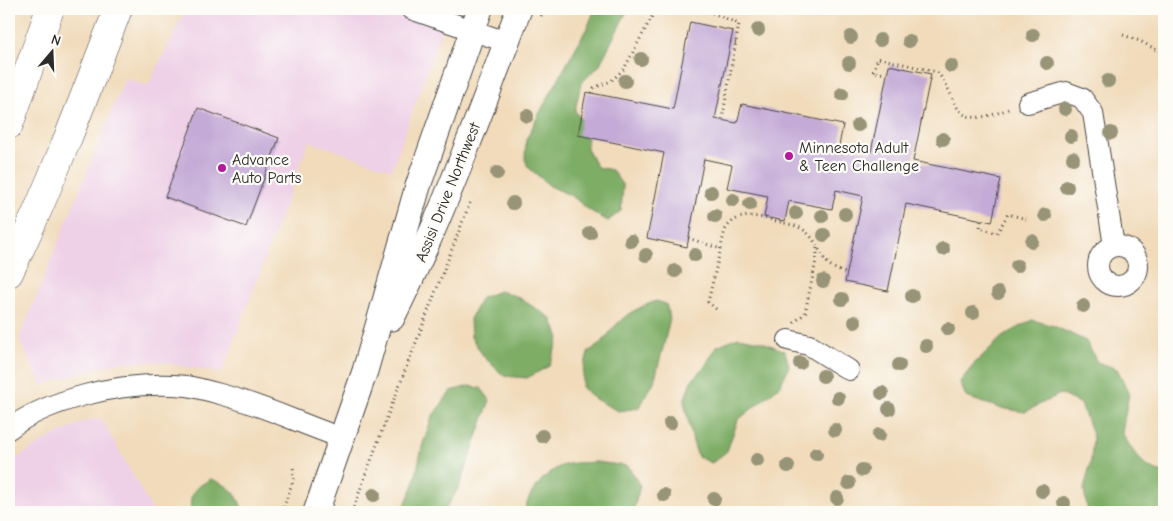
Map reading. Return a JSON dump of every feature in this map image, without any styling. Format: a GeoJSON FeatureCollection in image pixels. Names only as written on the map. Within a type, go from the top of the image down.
{"type":"FeatureCollection","features":[{"type":"Feature","properties":{"kind":"highway"},"geometry":{"type":"LineString","coordinates":[[9,125],[50,9]]}},
{"type":"Feature","properties":{"kind":"highway"},"geometry":{"type":"LineString","coordinates":[[9,273],[29,231],[60,156],[118,9]]}},
{"type":"Feature","properties":{"kind":"main road","name":"Assisi Drive Northwest"},"geometry":{"type":"LineString","coordinates":[[365,371],[412,278],[473,131],[506,42],[530,13]]}},
{"type":"Feature","properties":{"kind":"main road","name":"Assisi Drive Northwest"},"geometry":{"type":"LineString","coordinates":[[316,512],[365,371],[418,186],[477,20]]}},
{"type":"Feature","properties":{"kind":"street"},"geometry":{"type":"LineString","coordinates":[[411,9],[477,20],[506,42]]}},
{"type":"Feature","properties":{"kind":"street"},"geometry":{"type":"LineString","coordinates":[[1028,103],[1066,92],[1082,98],[1093,113],[1114,246]]}},
{"type":"Feature","properties":{"kind":"street"},"geometry":{"type":"LineString","coordinates":[[790,332],[849,370]]}},
{"type":"Feature","properties":{"kind":"street"},"geometry":{"type":"LineString","coordinates":[[9,429],[34,414],[64,401],[100,391],[136,386],[162,385],[187,386],[228,396],[342,438]]}},
{"type":"Feature","properties":{"kind":"path"},"geometry":{"type":"LineString","coordinates":[[530,13],[544,9]]}},
{"type":"Feature","properties":{"kind":"path"},"geometry":{"type":"LineString","coordinates":[[592,92],[594,88],[611,81],[624,69],[656,9]]}},
{"type":"Feature","properties":{"kind":"path"},"geometry":{"type":"LineString","coordinates":[[702,9],[739,24],[722,120]]}},
{"type":"Feature","properties":{"kind":"path"},"geometry":{"type":"LineString","coordinates":[[804,9],[814,11]]}},
{"type":"Feature","properties":{"kind":"path"},"geometry":{"type":"LineString","coordinates":[[1123,36],[1140,41],[1164,54]]}},
{"type":"Feature","properties":{"kind":"path"},"geometry":{"type":"LineString","coordinates":[[730,42],[736,43]]}},
{"type":"Feature","properties":{"kind":"path"},"geometry":{"type":"LineString","coordinates":[[887,74],[873,72],[878,58],[937,72],[943,79],[958,109],[972,117],[988,116],[1028,103]]}},
{"type":"Feature","properties":{"kind":"path"},"geometry":{"type":"LineString","coordinates":[[352,512],[472,196]]}},
{"type":"Feature","properties":{"kind":"path"},"geometry":{"type":"LineString","coordinates":[[981,220],[980,228],[997,233],[1008,214],[1026,219]]}},
{"type":"Feature","properties":{"kind":"path"},"geometry":{"type":"LineString","coordinates":[[716,309],[708,302],[725,230],[729,223],[736,218],[758,217],[801,228],[811,237],[829,266],[836,271],[847,273]]}},
{"type":"Feature","properties":{"kind":"path"},"geometry":{"type":"LineString","coordinates":[[688,238],[721,248]]}},
{"type":"Feature","properties":{"kind":"path"},"geometry":{"type":"LineString","coordinates":[[790,332],[805,313],[817,256],[817,247]]}},
{"type":"Feature","properties":{"kind":"path"},"geometry":{"type":"LineString","coordinates":[[282,512],[294,478],[293,465]]}},
{"type":"Feature","properties":{"kind":"path"},"geometry":{"type":"LineString","coordinates":[[1160,512],[1164,507]]}},
{"type":"Feature","properties":{"kind":"shaded area"},"geometry":{"type":"Polygon","coordinates":[[[186,9],[449,9],[392,170],[309,141],[222,373],[159,362],[121,362],[42,386],[19,339],[125,78],[144,85],[149,84],[186,9]]]}},
{"type":"Feature","properties":{"kind":"shaded area"},"geometry":{"type":"Polygon","coordinates":[[[101,418],[153,512],[9,512],[9,463],[46,440],[85,421],[101,418]]]}},
{"type":"Feature","properties":{"kind":"green space"},"geometry":{"type":"Polygon","coordinates":[[[595,9],[628,9],[599,66],[581,83],[575,111],[587,129],[587,149],[597,167],[612,170],[623,186],[621,211],[608,221],[589,210],[572,196],[550,186],[528,167],[525,159],[526,140],[588,26],[595,9]]]}},
{"type":"Feature","properties":{"kind":"green space"},"geometry":{"type":"Polygon","coordinates":[[[499,291],[516,296],[551,318],[559,338],[549,366],[527,378],[504,376],[484,357],[471,337],[470,319],[481,298],[499,291]]]}},
{"type":"Feature","properties":{"kind":"green space"},"geometry":{"type":"Polygon","coordinates":[[[656,301],[666,304],[670,318],[654,382],[639,408],[618,411],[595,399],[582,387],[584,366],[589,351],[601,343],[624,317],[656,301]]]}},
{"type":"Feature","properties":{"kind":"green space"},"geometry":{"type":"Polygon","coordinates":[[[1032,320],[1054,326],[1086,341],[1097,362],[1117,369],[1129,393],[1122,433],[1134,453],[1144,463],[1156,471],[1164,473],[1164,512],[1088,512],[1084,490],[1091,460],[1093,437],[1081,404],[1060,394],[1025,412],[1000,408],[966,397],[960,382],[975,363],[1002,337],[1032,320]]]}},
{"type":"Feature","properties":{"kind":"green space"},"geometry":{"type":"Polygon","coordinates":[[[738,337],[760,341],[785,351],[789,366],[780,386],[738,420],[727,451],[712,463],[698,457],[684,401],[691,381],[705,366],[717,346],[738,337]]]}},
{"type":"Feature","properties":{"kind":"green space"},"geometry":{"type":"Polygon","coordinates":[[[469,386],[481,388],[490,400],[460,485],[444,512],[402,512],[414,484],[422,447],[432,417],[451,391],[469,386]]]}},
{"type":"Feature","properties":{"kind":"green space"},"geometry":{"type":"Polygon","coordinates":[[[596,462],[628,466],[640,486],[634,508],[629,512],[525,512],[533,490],[551,472],[568,464],[596,462]]]}},
{"type":"Feature","properties":{"kind":"green space"},"geometry":{"type":"Polygon","coordinates":[[[211,479],[224,485],[236,495],[243,512],[191,512],[191,499],[194,491],[211,479]]]}},
{"type":"Feature","properties":{"kind":"building","name":"Minnesota Adult & Teen Challenge"},"geometry":{"type":"Polygon","coordinates":[[[690,22],[733,31],[715,119],[737,123],[742,104],[843,125],[839,146],[871,152],[889,65],[931,74],[913,161],[1001,179],[992,222],[906,204],[888,291],[845,282],[863,196],[836,190],[832,209],[789,201],[785,221],[764,217],[768,196],[727,188],[732,165],[704,159],[687,247],[647,238],[664,153],[578,135],[586,92],[673,109],[690,22]]]}},
{"type":"Feature","properties":{"kind":"building","name":"Advance Auto Parts"},"geometry":{"type":"Polygon","coordinates":[[[198,108],[279,138],[246,227],[165,197],[198,108]]]}},
{"type":"Feature","properties":{"kind":"place","name":"Minnesota Adult & Teen Challenge"},"geometry":{"type":"Point","coordinates":[789,156]}},
{"type":"Feature","properties":{"kind":"place","name":"Advance Auto Parts"},"geometry":{"type":"Point","coordinates":[222,168]}}]}
